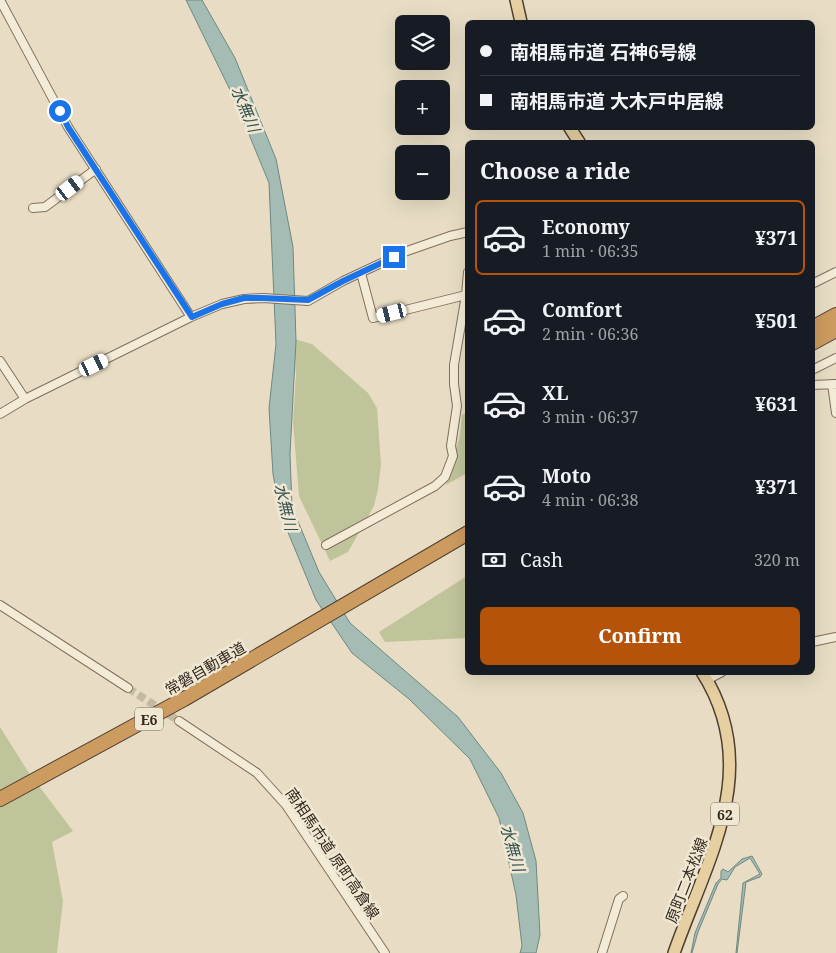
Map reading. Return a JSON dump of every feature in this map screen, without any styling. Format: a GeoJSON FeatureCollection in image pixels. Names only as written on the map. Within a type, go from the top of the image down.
{"type":"FeatureCollection","features":[{"type":"Feature","properties":{"kind":"highway"},"geometry":{"type":"LineString","coordinates":[[815,326],[836,315]]}},
{"type":"Feature","properties":{"kind":"highway"},"geometry":{"type":"LineString","coordinates":[[815,341],[836,330]]}},
{"type":"Feature","properties":{"kind":"highway","name":"常磐自動車道"},"geometry":{"type":"LineString","coordinates":[[0,799],[168,708],[465,536]]}},
{"type":"Feature","properties":{"kind":"main road"},"geometry":{"type":"LineString","coordinates":[[516,0],[521,20]]}},
{"type":"Feature","properties":{"kind":"main road","name":"原町二本松線"},"geometry":{"type":"LineString","coordinates":[[674,953],[716,843],[725,814],[729,788],[730,759],[726,732],[719,708],[704,676]]}},
{"type":"Feature","properties":{"kind":"street"},"geometry":{"type":"LineString","coordinates":[[0,0],[68,127],[192,317]]}},
{"type":"Feature","properties":{"kind":"street"},"geometry":{"type":"LineString","coordinates":[[33,208],[45,208],[96,169]]}},
{"type":"Feature","properties":{"kind":"street"},"geometry":{"type":"LineString","coordinates":[[0,414],[25,399],[192,317],[230,302],[244,298],[308,300],[343,281],[428,243],[465,233]]}},
{"type":"Feature","properties":{"kind":"street"},"geometry":{"type":"LineString","coordinates":[[815,282],[836,272]]}},
{"type":"Feature","properties":{"kind":"street"},"geometry":{"type":"LineString","coordinates":[[361,273],[373,318],[465,295]]}},
{"type":"Feature","properties":{"kind":"street"},"geometry":{"type":"LineString","coordinates":[[326,545],[435,486],[445,477],[452,456],[451,446],[457,406],[454,365],[465,301]]}},
{"type":"Feature","properties":{"kind":"street"},"geometry":{"type":"LineString","coordinates":[[815,368],[836,358]]}},
{"type":"Feature","properties":{"kind":"street"},"geometry":{"type":"LineString","coordinates":[[0,361],[25,399]]}},
{"type":"Feature","properties":{"kind":"street"},"geometry":{"type":"LineString","coordinates":[[815,385],[834,384],[836,413]]}},
{"type":"Feature","properties":{"kind":"street"},"geometry":{"type":"LineString","coordinates":[[0,605],[128,688]]}},
{"type":"Feature","properties":{"kind":"street"},"geometry":{"type":"LineString","coordinates":[[815,641],[836,637]]}},
{"type":"Feature","properties":{"kind":"street","name":"南相馬市道 原町高倉線"},"geometry":{"type":"LineString","coordinates":[[179,721],[257,773],[272,788],[286,805],[385,953]]}},
{"type":"Feature","properties":{"kind":"street"},"geometry":{"type":"LineString","coordinates":[[602,953],[619,899],[623,896]]}},
{"type":"Feature","properties":{"kind":"green space"},"geometry":{"type":"Polygon","coordinates":[[[294,339],[312,344],[368,393],[377,408],[381,464],[374,506],[348,552],[330,561],[299,496],[293,422],[296,375],[294,339]]]}},
{"type":"Feature","properties":{"kind":"green space"},"geometry":{"type":"Polygon","coordinates":[[[465,414],[465,474],[446,485],[460,435],[462,415],[465,414]]]}},
{"type":"Feature","properties":{"kind":"green space"},"geometry":{"type":"Polygon","coordinates":[[[465,577],[465,638],[385,642],[379,632],[465,577]]]}},
{"type":"Feature","properties":{"kind":"green space"},"geometry":{"type":"Polygon","coordinates":[[[0,727],[29,773],[73,831],[52,842],[63,901],[57,953],[0,953],[0,727]]]}},
{"type":"Feature","properties":{"kind":"water","name":"水無川"},"geometry":{"type":"Polygon","coordinates":[[[186,0],[202,0],[235,58],[276,159],[293,247],[296,341],[290,454],[292,507],[319,572],[350,623],[458,717],[501,773],[523,813],[536,861],[540,935],[536,953],[520,953],[522,946],[516,895],[499,818],[470,759],[409,699],[352,653],[316,600],[280,513],[273,474],[269,408],[276,344],[269,183],[234,98],[186,0]]]}},
{"type":"Feature","properties":{"kind":"water"},"geometry":{"type":"Polygon","coordinates":[[[752,856],[762,874],[760,877],[746,882],[737,953],[743,883],[760,874],[750,858],[735,867],[727,880],[722,879],[718,884],[691,953],[695,933],[716,883],[721,878],[721,871],[723,869],[728,872],[742,859],[752,856]]]}},
{"type":"Feature","properties":{"kind":"tunnel"},"geometry":{"type":"LineString","coordinates":[[128,688],[179,721]]}},
{"type":"Feature","properties":{"kind":"route"},"geometry":{"type":"LineString","coordinates":[[60,111],[68,127],[192,317],[222,304],[244,298],[308,300],[394,257]]}}]}
